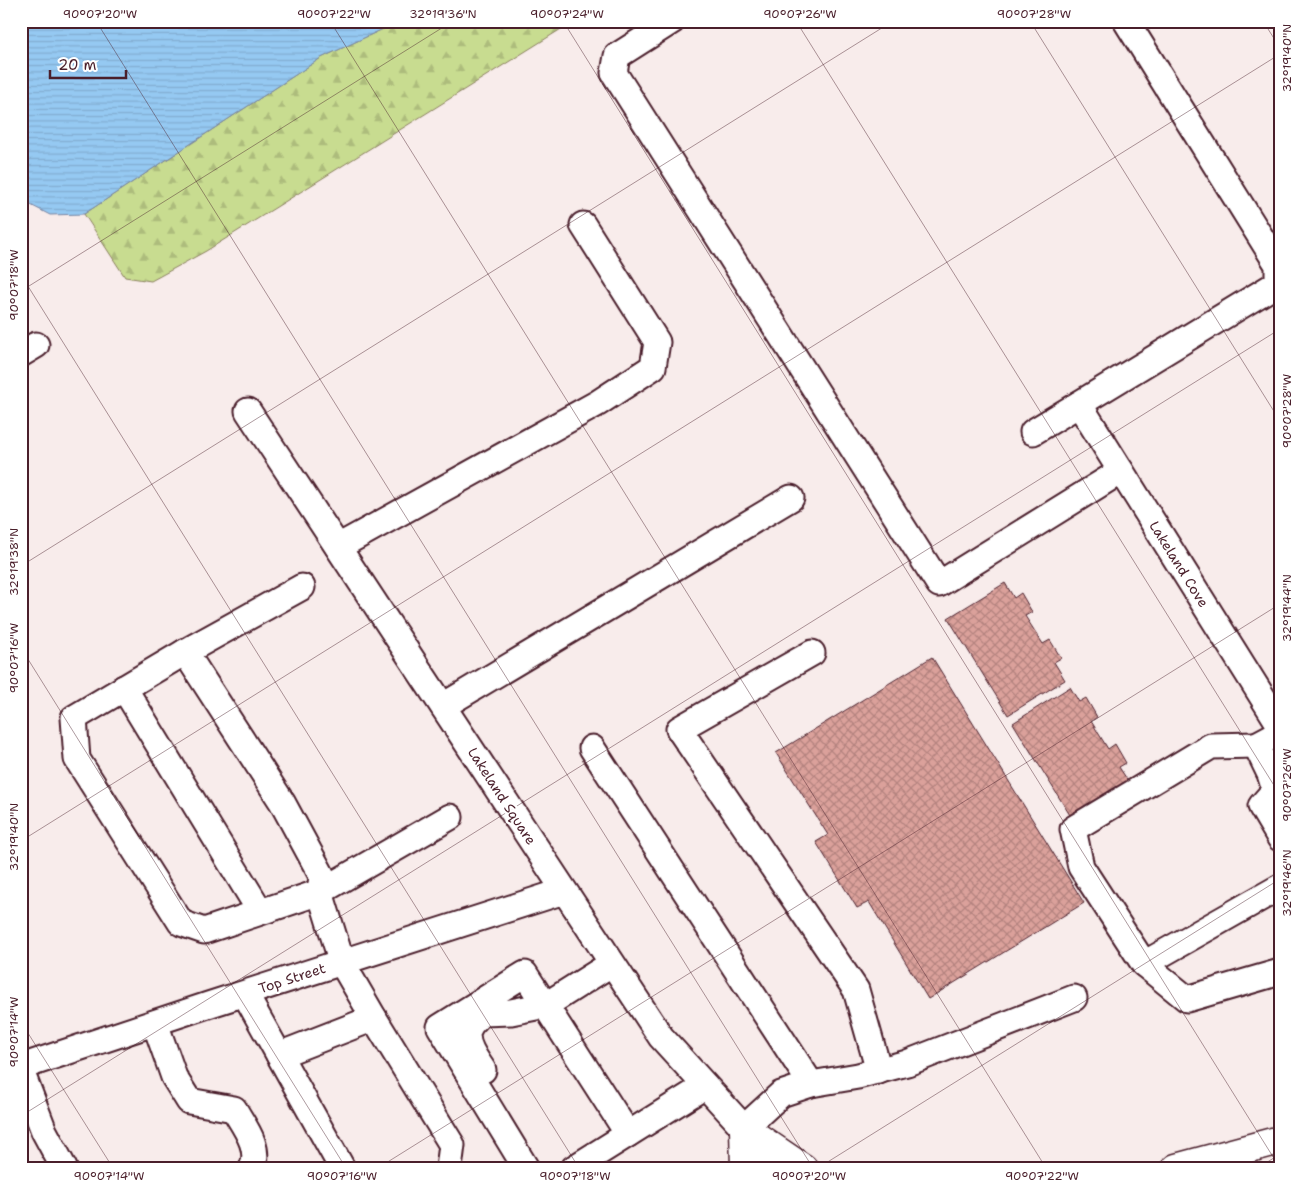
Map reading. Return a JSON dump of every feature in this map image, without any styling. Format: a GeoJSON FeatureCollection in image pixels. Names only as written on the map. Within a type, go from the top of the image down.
{"type":"FeatureCollection","features":[{"type":"Feature","properties":{"kind":"highway"},"geometry":{"type":"LineString","coordinates":[[744,1128],[745,1168]]}},
{"type":"Feature","properties":{"kind":"highway"},"geometry":{"type":"LineString","coordinates":[[744,1128],[804,1168]]}},
{"type":"Feature","properties":{"kind":"highway"},"geometry":{"type":"LineString","coordinates":[[1176,1168],[1280,1140]]}},
{"type":"Feature","properties":{"kind":"street"},"geometry":{"type":"LineString","coordinates":[[672,21],[617,56],[614,73],[939,584],[1121,471]]}},
{"type":"Feature","properties":{"kind":"street"},"geometry":{"type":"LineString","coordinates":[[1033,432],[1278,283],[1278,265],[1126,21]]}},
{"type":"Feature","properties":{"kind":"street"},"geometry":{"type":"LineString","coordinates":[[338,547],[598,403],[653,367],[657,342],[583,225]]}},
{"type":"Feature","properties":{"kind":"street","name":"Lakeland Cove"},"geometry":{"type":"LineString","coordinates":[[1078,404],[1280,725]]}},
{"type":"Feature","properties":{"kind":"street","name":"Lakeland Square"},"geometry":{"type":"LineString","coordinates":[[248,411],[611,964],[661,1037],[744,1128],[773,1168]]}},
{"type":"Feature","properties":{"kind":"street"},"geometry":{"type":"LineString","coordinates":[[443,706],[791,498]]}},
{"type":"Feature","properties":{"kind":"street"},"geometry":{"type":"LineString","coordinates":[[302,587],[185,652],[74,718],[77,759],[181,923],[204,931],[320,892],[450,817]]}},
{"type":"Feature","properties":{"kind":"street"},"geometry":{"type":"LineString","coordinates":[[185,652],[282,802],[322,876],[320,892],[342,963],[452,1144],[449,1168]]}},
{"type":"Feature","properties":{"kind":"street"},"geometry":{"type":"LineString","coordinates":[[812,654],[679,729],[856,990],[879,1070]]}},
{"type":"Feature","properties":{"kind":"street"},"geometry":{"type":"LineString","coordinates":[[124,688],[260,911]]}},
{"type":"Feature","properties":{"kind":"street"},"geometry":{"type":"LineString","coordinates":[[1280,732],[1256,745],[1211,746],[1073,829],[1082,867],[1144,964],[1187,999],[1280,972]]}},
{"type":"Feature","properties":{"kind":"street"},"geometry":{"type":"LineString","coordinates":[[1256,745],[1270,774],[1275,790],[1261,806],[1280,838]]}},
{"type":"Feature","properties":{"kind":"street"},"geometry":{"type":"LineString","coordinates":[[592,748],[811,1084]]}},
{"type":"Feature","properties":{"kind":"street"},"geometry":{"type":"LineString","coordinates":[[1144,964],[1280,887]]}},
{"type":"Feature","properties":{"kind":"street","name":"Top Street"},"geometry":{"type":"LineString","coordinates":[[21,1069],[155,1023],[564,891]]}},
{"type":"Feature","properties":{"kind":"street"},"geometry":{"type":"LineString","coordinates":[[540,1168],[536,1155],[471,1051],[468,1029],[482,1013],[511,1012],[546,1005],[611,964]]}},
{"type":"Feature","properties":{"kind":"street"},"geometry":{"type":"LineString","coordinates":[[526,1168],[440,1027],[525,974],[628,1134]]}},
{"type":"Feature","properties":{"kind":"street"},"geometry":{"type":"LineString","coordinates":[[245,994],[342,1168]]}},
{"type":"Feature","properties":{"kind":"street"},"geometry":{"type":"LineString","coordinates":[[744,1128],[781,1094],[811,1084],[858,1076],[907,1063],[1074,998]]}},
{"type":"Feature","properties":{"kind":"street"},"geometry":{"type":"LineString","coordinates":[[278,1055],[374,1018]]}},
{"type":"Feature","properties":{"kind":"street"},"geometry":{"type":"LineString","coordinates":[[155,1023],[174,1077],[189,1101],[234,1108],[255,1148],[252,1168]]}},
{"type":"Feature","properties":{"kind":"street"},"geometry":{"type":"LineString","coordinates":[[21,1069],[44,1131],[64,1168]]}},
{"type":"Feature","properties":{"kind":"street"},"geometry":{"type":"LineString","coordinates":[[574,1168],[705,1086]]}},
{"type":"Feature","properties":{"kind":"green space"},"geometry":{"type":"Polygon","coordinates":[[[400,21],[574,21],[206,251],[151,281],[125,277],[84,214],[321,58],[400,21]]]}},
{"type":"Feature","properties":{"kind":"water"},"geometry":{"type":"Polygon","coordinates":[[[21,21],[400,21],[321,58],[84,214],[50,215],[21,200],[21,21]]]}},
{"type":"Feature","properties":{"kind":"building"},"geometry":{"type":"Polygon","coordinates":[[[1005,583],[1014,598],[1021,593],[1032,612],[1025,616],[1043,644],[1050,640],[1061,658],[1054,662],[1065,680],[1008,715],[948,618],[1005,583]]]}},
{"type":"Feature","properties":{"kind":"building"},"geometry":{"type":"Polygon","coordinates":[[[932,657],[1084,903],[928,999],[869,902],[857,908],[816,842],[828,835],[776,753],[932,657]]]}},
{"type":"Feature","properties":{"kind":"building"},"geometry":{"type":"Polygon","coordinates":[[[1070,687],[1079,702],[1086,698],[1097,717],[1091,721],[1108,749],[1115,744],[1126,763],[1119,767],[1130,784],[1073,820],[1013,723],[1070,687]]]}}]}
